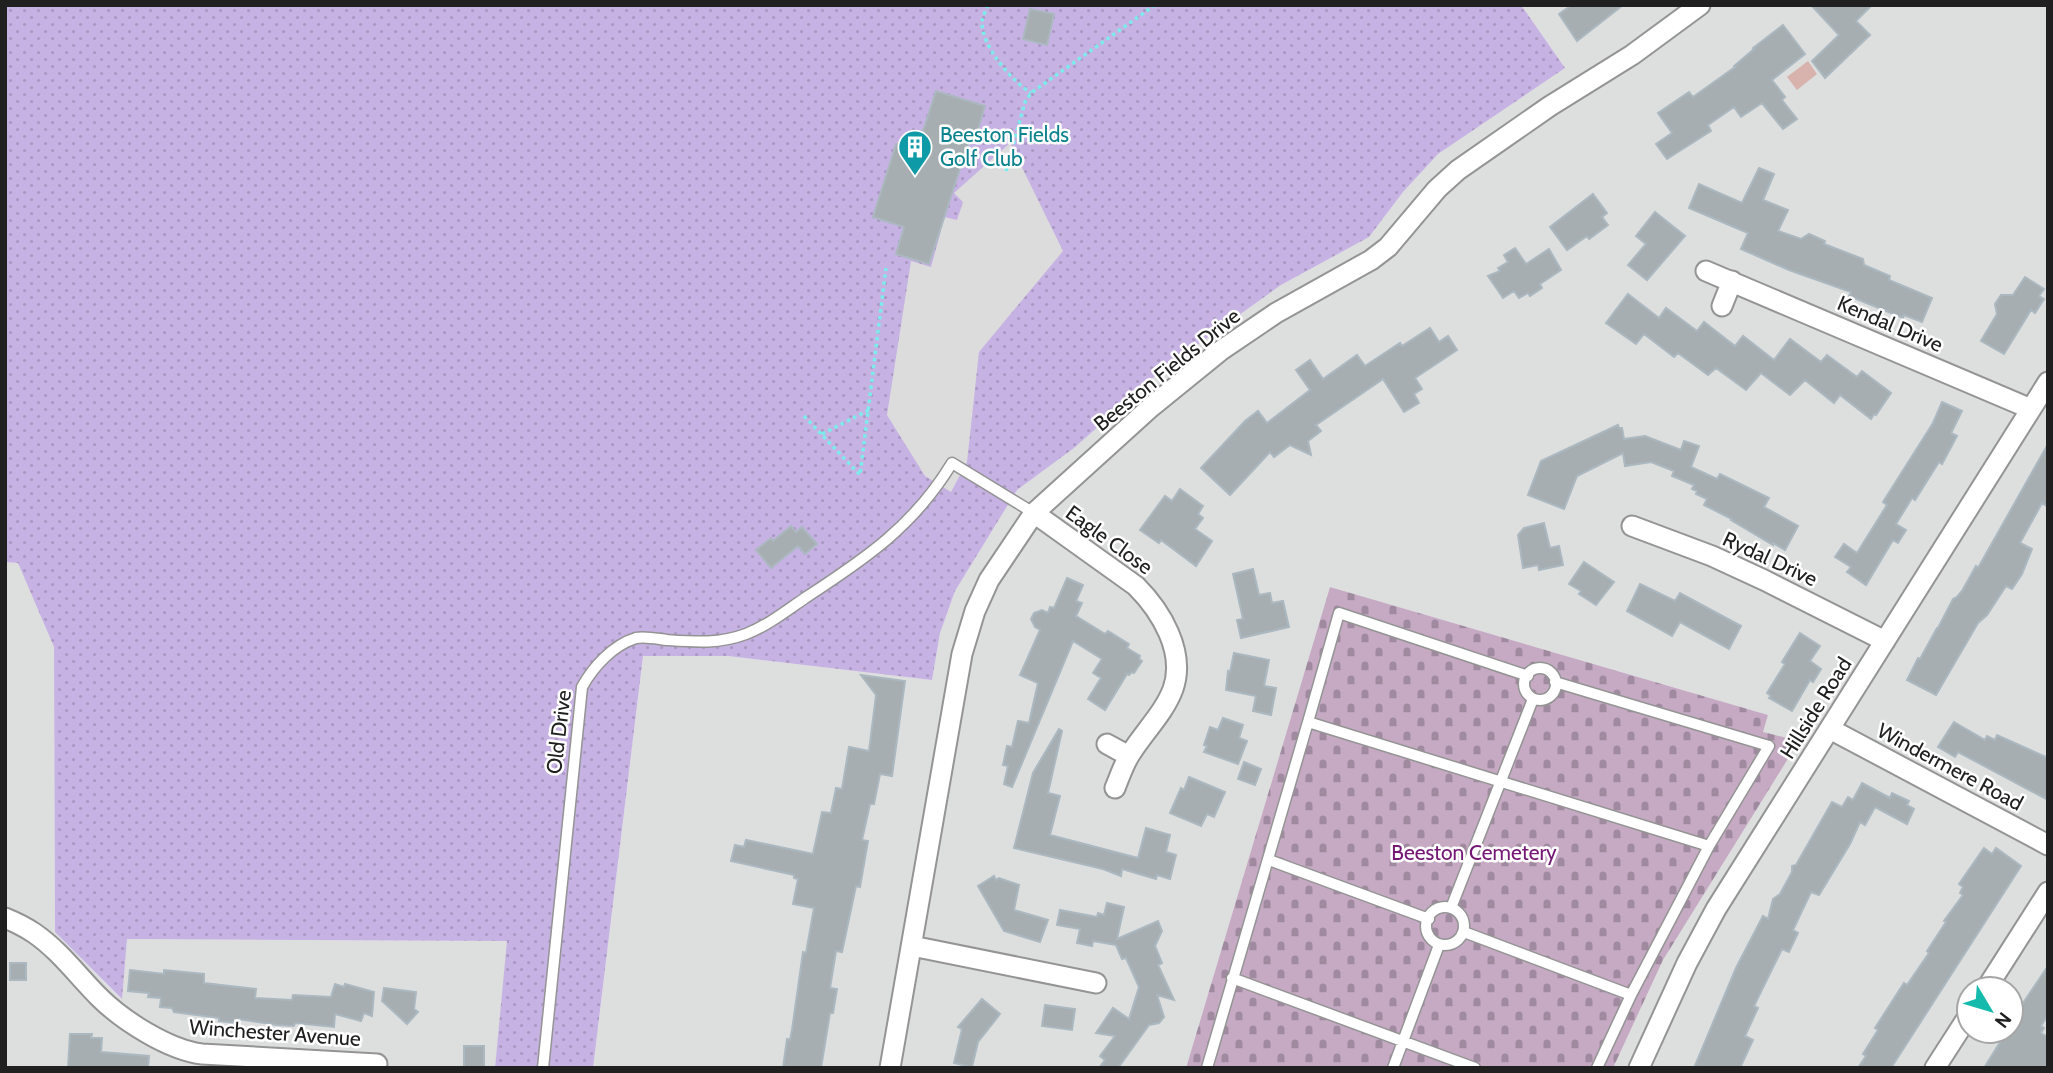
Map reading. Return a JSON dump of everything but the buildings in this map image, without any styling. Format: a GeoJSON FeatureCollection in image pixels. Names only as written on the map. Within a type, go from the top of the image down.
{"type":"FeatureCollection","features":[{"type":"Feature","properties":{"kind":"street","name":"Beeston Fields Drive"},"geometry":{"type":"LineString","coordinates":[[890,1068],[962,654],[975,611],[989,580],[1034,513],[1151,407],[1220,351],[1276,313],[1371,260],[1388,247],[1437,189],[1458,170],[1550,106],[1632,55],[1700,5]]}},
{"type":"Feature","properties":{"kind":"street","name":"Kendal Drive"},"geometry":{"type":"LineString","coordinates":[[1706,271],[2031,409]]}},
{"type":"Feature","properties":{"kind":"street"},"geometry":{"type":"LineString","coordinates":[[1722,306],[1732,281]]}},
{"type":"Feature","properties":{"kind":"street","name":"Hillside Road"},"geometry":{"type":"LineString","coordinates":[[1639,1068],[1687,963],[1716,909],[2048,382]]}},
{"type":"Feature","properties":{"kind":"street","name":"Eagle Close"},"geometry":{"type":"LineString","coordinates":[[1034,513],[1136,586],[1150,600],[1170,636],[1176,665],[1173,688],[1161,712],[1129,756],[1115,788]]}},
{"type":"Feature","properties":{"kind":"street","name":"Rydal Drive"},"geometry":{"type":"LineString","coordinates":[[1632,526],[1712,556],[1885,641]]}},
{"type":"Feature","properties":{"kind":"street","name":"Windermere Road"},"geometry":{"type":"LineString","coordinates":[[1830,729],[2048,845]]}},
{"type":"Feature","properties":{"kind":"street"},"geometry":{"type":"LineString","coordinates":[[1107,744],[1129,756]]}},
{"type":"Feature","properties":{"kind":"street"},"geometry":{"type":"LineString","coordinates":[[1995,975],[2048,892]]}},
{"type":"Feature","properties":{"kind":"street","name":"Winchester Avenue"},"geometry":{"type":"LineString","coordinates":[[5,918],[34,932],[102,1000],[181,1051],[377,1064]]}},
{"type":"Feature","properties":{"kind":"street"},"geometry":{"type":"LineString","coordinates":[[912,946],[1096,983]]}},
{"type":"Feature","properties":{"kind":"street"},"geometry":{"type":"LineString","coordinates":[[1936,1068],[1955,1037]]}},
{"type":"Feature","properties":{"kind":"lane","name":"Old Drive"},"geometry":{"type":"LineString","coordinates":[[543,1068],[581,695],[587,678],[595,668],[618,646],[638,637],[700,642],[724,641],[748,633],[781,614],[894,535],[934,493],[952,463],[1034,513]]}},
{"type":"Feature","properties":{"kind":"lane"},"geometry":{"type":"LineString","coordinates":[[1207,1068],[1339,613],[1528,676]]}},
{"type":"Feature","properties":{"kind":"lane"},"geometry":{"type":"LineString","coordinates":[[1541,668],[1552,673],[1555,682],[1555,691],[1549,698],[1541,701],[1533,699],[1527,693],[1524,683],[1530,671],[1541,668]]}},
{"type":"Feature","properties":{"kind":"lane"},"geometry":{"type":"LineString","coordinates":[[1555,682],[1769,746],[1709,846],[1631,995],[1597,1068]]}},
{"type":"Feature","properties":{"kind":"lane"},"geometry":{"type":"LineString","coordinates":[[1451,908],[1533,699]]}},
{"type":"Feature","properties":{"kind":"lane"},"geometry":{"type":"LineString","coordinates":[[1308,722],[1709,846]]}},
{"type":"Feature","properties":{"kind":"lane"},"geometry":{"type":"LineString","coordinates":[[1269,860],[1429,919]]}},
{"type":"Feature","properties":{"kind":"lane"},"geometry":{"type":"LineString","coordinates":[[1438,908],[1457,910],[1465,922],[1464,932],[1458,942],[1439,945],[1430,938],[1426,930],[1429,919],[1432,912],[1438,908]]}},
{"type":"Feature","properties":{"kind":"lane"},"geometry":{"type":"LineString","coordinates":[[1464,932],[1631,995]]}},
{"type":"Feature","properties":{"kind":"lane"},"geometry":{"type":"LineString","coordinates":[[1393,1068],[1439,945]]}},
{"type":"Feature","properties":{"kind":"lane"},"geometry":{"type":"LineString","coordinates":[[1232,978],[1475,1068]]}},
{"type":"Feature","properties":{"kind":"path"},"geometry":{"type":"LineString","coordinates":[[988,5],[982,21],[988,45],[1015,82],[1031,93]]}},
{"type":"Feature","properties":{"kind":"path"},"geometry":{"type":"LineString","coordinates":[[1006,172],[1025,102],[1031,93],[1155,5]]}},
{"type":"Feature","properties":{"kind":"path"},"geometry":{"type":"LineString","coordinates":[[804,416],[860,475],[886,268]]}},
{"type":"Feature","properties":{"kind":"path"},"geometry":{"type":"LineString","coordinates":[[822,435],[869,410]]}},
{"type":"Feature","properties":{"kind":"shaded area"},"geometry":{"type":"Polygon","coordinates":[[[5,5],[1521,5],[1565,68],[1438,154],[1403,192],[1369,237],[1281,285],[1162,370],[1074,448],[1017,490],[955,591],[940,633],[932,680],[728,656],[643,656],[593,1068],[495,1068],[507,941],[127,939],[122,999],[55,932],[54,647],[18,563],[5,562],[5,5]]]}},
{"type":"Feature","properties":{"kind":"shaded area"},"geometry":{"type":"Polygon","coordinates":[[[1521,5],[2048,5],[2048,1068],[1613,1068],[1663,960],[1724,861],[1768,715],[1330,587],[1186,1068],[593,1068],[643,656],[728,656],[932,680],[940,633],[955,591],[1017,490],[1074,448],[1162,370],[1281,285],[1369,237],[1403,192],[1438,154],[1565,68],[1521,5]]]}},
{"type":"Feature","properties":{"kind":"shaded area"},"geometry":{"type":"Polygon","coordinates":[[[1808,61],[1817,74],[1797,90],[1787,77],[1808,61]]]}},
{"type":"Feature","properties":{"kind":"shaded area"},"geometry":{"type":"Polygon","coordinates":[[[1010,143],[1063,251],[979,352],[967,462],[951,492],[925,476],[887,415],[911,261],[931,267],[941,231],[936,229],[940,216],[957,220],[963,202],[954,193],[1010,143]]]}},
{"type":"Feature","properties":{"kind":"shaded area"},"geometry":{"type":"Polygon","coordinates":[[[5,562],[18,563],[54,647],[55,932],[121,999],[127,939],[508,941],[495,1068],[5,1068],[5,562]]]}},
{"type":"Feature","properties":{"kind":"green space","name":"Beeston Cemetery"},"geometry":{"type":"Polygon","coordinates":[[[1330,587],[1768,715],[1763,732],[1799,741],[1663,960],[1613,1068],[1186,1068],[1330,587]]]}},
{"type":"Feature","properties":{"kind":"place","name":"Beeston Fields Golf Club"},"geometry":{"type":"Point","coordinates":[915,177]}}]}
